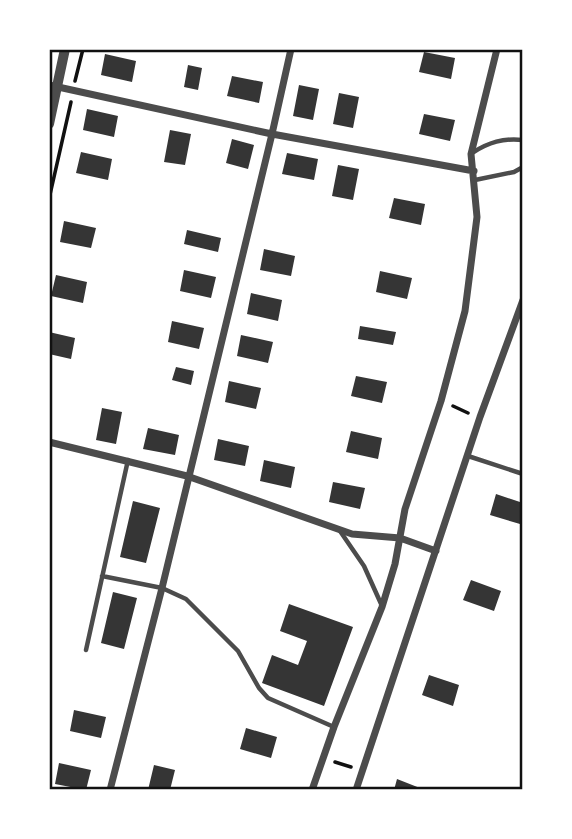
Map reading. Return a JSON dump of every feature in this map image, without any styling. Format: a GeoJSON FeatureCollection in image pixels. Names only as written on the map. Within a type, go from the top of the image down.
{"type":"FeatureCollection","features":[{"type":"Feature","properties":{"kind":"street"},"geometry":{"type":"LineString","coordinates":[[49,124],[53,86],[65,49]]}},
{"type":"Feature","properties":{"kind":"street"},"geometry":{"type":"LineString","coordinates":[[110,790],[162,588],[291,49]]}},
{"type":"Feature","properties":{"kind":"street"},"geometry":{"type":"LineString","coordinates":[[312,790],[382,607],[395,564],[405,509],[441,401],[465,311],[477,217],[471,154],[497,49]]}},
{"type":"Feature","properties":{"kind":"street"},"geometry":{"type":"LineString","coordinates":[[53,86],[272,134],[474,171]]}},
{"type":"Feature","properties":{"kind":"street"},"geometry":{"type":"LineString","coordinates":[[356,790],[480,417],[523,300]]}},
{"type":"Feature","properties":{"kind":"street"},"geometry":{"type":"LineString","coordinates":[[49,442],[187,476],[352,534],[400,538],[436,551]]}},
{"type":"Feature","properties":{"kind":"lane"},"geometry":{"type":"LineString","coordinates":[[471,154],[488,143],[509,139],[523,140]]}},
{"type":"Feature","properties":{"kind":"lane"},"geometry":{"type":"LineString","coordinates":[[475,180],[514,172],[523,167]]}},
{"type":"Feature","properties":{"kind":"lane"},"geometry":{"type":"LineString","coordinates":[[468,456],[523,474]]}},
{"type":"Feature","properties":{"kind":"lane"},"geometry":{"type":"LineString","coordinates":[[86,650],[128,460]]}},
{"type":"Feature","properties":{"kind":"lane"},"geometry":{"type":"LineString","coordinates":[[340,530],[364,566],[382,607]]}},
{"type":"Feature","properties":{"kind":"lane"},"geometry":{"type":"LineString","coordinates":[[102,576],[162,588],[186,599],[239,651],[259,688],[268,698],[334,727]]}},
{"type":"Feature","properties":{"kind":"path"},"geometry":{"type":"LineString","coordinates":[[49,200],[83,49]]}},
{"type":"Feature","properties":{"kind":"path"},"geometry":{"type":"LineString","coordinates":[[441,401],[480,417]]}},
{"type":"Feature","properties":{"kind":"path"},"geometry":{"type":"LineString","coordinates":[[323,758],[363,770]]}},
{"type":"Feature","properties":{"kind":"building"},"geometry":{"type":"Polygon","coordinates":[[[424,52],[455,58],[451,79],[419,72],[424,52]]]}},
{"type":"Feature","properties":{"kind":"building"},"geometry":{"type":"Polygon","coordinates":[[[105,54],[136,61],[132,82],[101,75],[105,54]]]}},
{"type":"Feature","properties":{"kind":"building"},"geometry":{"type":"Polygon","coordinates":[[[188,65],[202,68],[198,90],[184,87],[188,65]]]}},
{"type":"Feature","properties":{"kind":"building"},"geometry":{"type":"Polygon","coordinates":[[[232,76],[263,82],[259,103],[227,96],[232,76]]]}},
{"type":"Feature","properties":{"kind":"building"},"geometry":{"type":"Polygon","coordinates":[[[299,85],[319,89],[313,120],[293,116],[299,85]]]}},
{"type":"Feature","properties":{"kind":"building"},"geometry":{"type":"Polygon","coordinates":[[[339,93],[359,97],[353,128],[333,124],[339,93]]]}},
{"type":"Feature","properties":{"kind":"building"},"geometry":{"type":"Polygon","coordinates":[[[87,109],[118,116],[114,137],[83,130],[87,109]]]}},
{"type":"Feature","properties":{"kind":"building"},"geometry":{"type":"Polygon","coordinates":[[[424,114],[455,120],[450,141],[419,134],[424,114]]]}},
{"type":"Feature","properties":{"kind":"building"},"geometry":{"type":"Polygon","coordinates":[[[170,130],[191,134],[185,165],[164,162],[170,130]]]}},
{"type":"Feature","properties":{"kind":"building"},"geometry":{"type":"Polygon","coordinates":[[[232,139],[254,145],[248,169],[226,163],[232,139]]]}},
{"type":"Feature","properties":{"kind":"building"},"geometry":{"type":"Polygon","coordinates":[[[81,152],[112,159],[108,180],[76,173],[81,152]]]}},
{"type":"Feature","properties":{"kind":"building"},"geometry":{"type":"Polygon","coordinates":[[[287,153],[318,159],[314,180],[282,174],[287,153]]]}},
{"type":"Feature","properties":{"kind":"building"},"geometry":{"type":"Polygon","coordinates":[[[338,165],[359,169],[353,200],[332,196],[338,165]]]}},
{"type":"Feature","properties":{"kind":"building"},"geometry":{"type":"Polygon","coordinates":[[[394,198],[425,204],[421,225],[389,218],[394,198]]]}},
{"type":"Feature","properties":{"kind":"building"},"geometry":{"type":"Polygon","coordinates":[[[64,221],[96,228],[91,248],[60,242],[64,221]]]}},
{"type":"Feature","properties":{"kind":"building"},"geometry":{"type":"Polygon","coordinates":[[[187,230],[221,238],[218,252],[184,244],[187,230]]]}},
{"type":"Feature","properties":{"kind":"building"},"geometry":{"type":"Polygon","coordinates":[[[264,249],[295,256],[291,276],[260,270],[264,249]]]}},
{"type":"Feature","properties":{"kind":"building"},"geometry":{"type":"Polygon","coordinates":[[[184,270],[216,277],[211,298],[180,291],[184,270]]]}},
{"type":"Feature","properties":{"kind":"building"},"geometry":{"type":"Polygon","coordinates":[[[380,271],[412,278],[407,299],[376,292],[380,271]]]}},
{"type":"Feature","properties":{"kind":"building"},"geometry":{"type":"Polygon","coordinates":[[[56,275],[87,282],[83,303],[51,296],[56,275]]]}},
{"type":"Feature","properties":{"kind":"building"},"geometry":{"type":"Polygon","coordinates":[[[251,293],[282,300],[278,321],[247,314],[251,293]]]}},
{"type":"Feature","properties":{"kind":"building"},"geometry":{"type":"Polygon","coordinates":[[[172,321],[204,328],[199,349],[168,342],[172,321]]]}},
{"type":"Feature","properties":{"kind":"building"},"geometry":{"type":"Polygon","coordinates":[[[360,326],[396,332],[393,345],[358,339],[360,326]]]}},
{"type":"Feature","properties":{"kind":"building"},"geometry":{"type":"Polygon","coordinates":[[[49,332],[75,338],[71,359],[49,354],[49,332]]]}},
{"type":"Feature","properties":{"kind":"building"},"geometry":{"type":"Polygon","coordinates":[[[241,335],[273,342],[268,363],[237,356],[241,335]]]}},
{"type":"Feature","properties":{"kind":"building"},"geometry":{"type":"Polygon","coordinates":[[[176,367],[194,371],[191,385],[172,380],[176,367]]]}},
{"type":"Feature","properties":{"kind":"building"},"geometry":{"type":"Polygon","coordinates":[[[356,376],[387,382],[382,403],[351,396],[356,376]]]}},
{"type":"Feature","properties":{"kind":"building"},"geometry":{"type":"Polygon","coordinates":[[[229,381],[261,388],[256,409],[225,402],[229,381]]]}},
{"type":"Feature","properties":{"kind":"building"},"geometry":{"type":"Polygon","coordinates":[[[102,408],[122,412],[116,444],[96,440],[102,408]]]}},
{"type":"Feature","properties":{"kind":"building"},"geometry":{"type":"Polygon","coordinates":[[[148,428],[179,435],[175,455],[143,449],[148,428]]]}},
{"type":"Feature","properties":{"kind":"building"},"geometry":{"type":"Polygon","coordinates":[[[351,431],[382,438],[378,459],[346,452],[351,431]]]}},
{"type":"Feature","properties":{"kind":"building"},"geometry":{"type":"Polygon","coordinates":[[[218,439],[249,446],[245,466],[214,460],[218,439]]]}},
{"type":"Feature","properties":{"kind":"building"},"geometry":{"type":"Polygon","coordinates":[[[264,460],[295,467],[291,488],[260,481],[264,460]]]}},
{"type":"Feature","properties":{"kind":"building"},"geometry":{"type":"Polygon","coordinates":[[[333,482],[365,488],[360,509],[329,502],[333,482]]]}},
{"type":"Feature","properties":{"kind":"building"},"geometry":{"type":"Polygon","coordinates":[[[496,494],[523,503],[520,524],[490,515],[496,494]]]}},
{"type":"Feature","properties":{"kind":"building"},"geometry":{"type":"Polygon","coordinates":[[[133,501],[160,508],[146,563],[120,557],[133,501]]]}},
{"type":"Feature","properties":{"kind":"building"},"geometry":{"type":"Polygon","coordinates":[[[471,580],[501,591],[494,611],[463,600],[471,580]]]}},
{"type":"Feature","properties":{"kind":"building"},"geometry":{"type":"Polygon","coordinates":[[[113,592],[137,598],[124,649],[101,643],[113,592]]]}},
{"type":"Feature","properties":{"kind":"building"},"geometry":{"type":"Polygon","coordinates":[[[289,604],[353,627],[324,706],[262,683],[272,655],[298,665],[307,641],[280,631],[289,604]]]}},
{"type":"Feature","properties":{"kind":"building"},"geometry":{"type":"Polygon","coordinates":[[[429,675],[459,685],[453,706],[422,695],[429,675]]]}},
{"type":"Feature","properties":{"kind":"building"},"geometry":{"type":"Polygon","coordinates":[[[74,710],[106,717],[101,738],[70,731],[74,710]]]}},
{"type":"Feature","properties":{"kind":"building"},"geometry":{"type":"Polygon","coordinates":[[[246,728],[277,737],[271,758],[240,749],[246,728]]]}},
{"type":"Feature","properties":{"kind":"building"},"geometry":{"type":"Polygon","coordinates":[[[59,763],[91,770],[86,790],[55,784],[59,763]]]}},
{"type":"Feature","properties":{"kind":"building"},"geometry":{"type":"Polygon","coordinates":[[[154,765],[175,770],[170,790],[148,790],[154,765]]]}},
{"type":"Feature","properties":{"kind":"building"},"geometry":{"type":"Polygon","coordinates":[[[397,779],[425,790],[394,790],[397,779]]]}}]}
